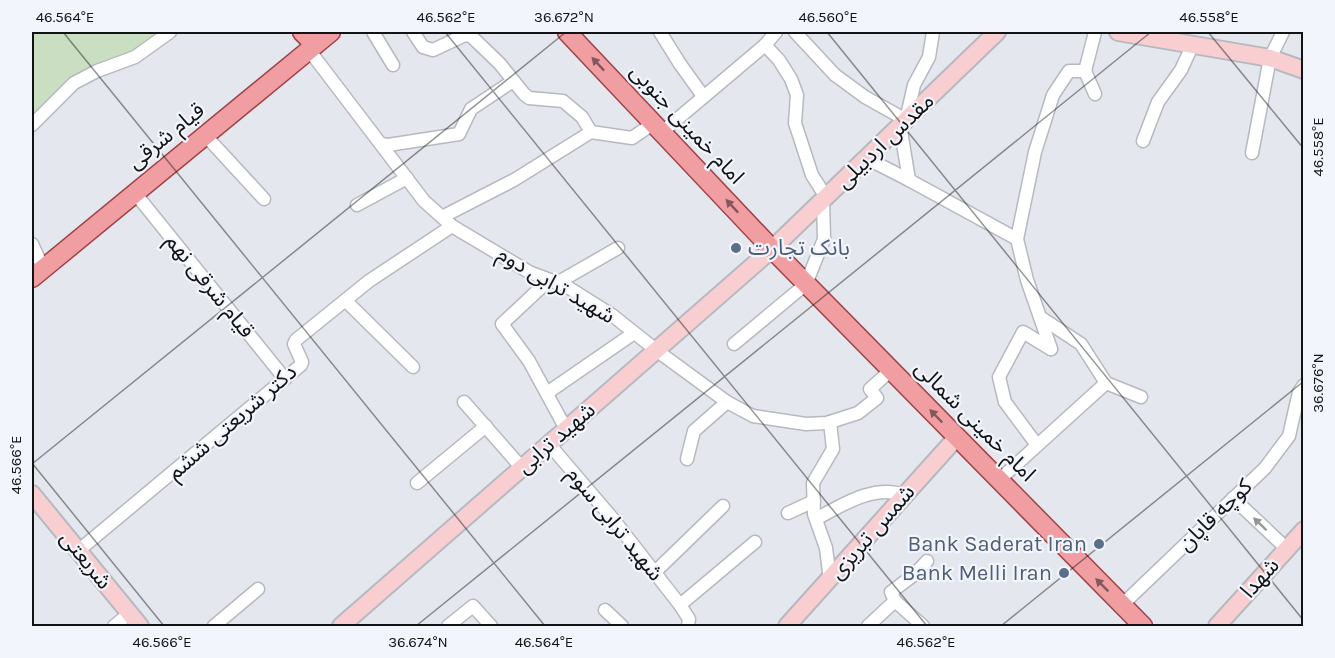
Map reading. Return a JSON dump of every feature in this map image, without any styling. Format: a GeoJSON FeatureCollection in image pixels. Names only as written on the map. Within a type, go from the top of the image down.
{"type":"FeatureCollection","features":[{"type":"Feature","properties":{"kind":"main road"},"geometry":{"type":"LineString","coordinates":[[302,32],[312,47]]}},
{"type":"Feature","properties":{"kind":"main road","name":"قیام شرقی"},"geometry":{"type":"LineString","coordinates":[[37,273],[331,32]]}},
{"type":"Feature","properties":{"kind":"main road","name":"امام خمینی جنوبی"},"geometry":{"type":"LineString","coordinates":[[567,32],[772,249]]}},
{"type":"Feature","properties":{"kind":"main road","name":"امام خمینی شمالی"},"geometry":{"type":"LineString","coordinates":[[772,249],[1143,627]]}},
{"type":"Feature","properties":{"kind":"street"},"geometry":{"type":"LineString","coordinates":[[32,125],[74,83],[97,71],[135,57],[170,32]]}},
{"type":"Feature","properties":{"kind":"street"},"geometry":{"type":"LineString","coordinates":[[373,32],[393,65]]}},
{"type":"Feature","properties":{"kind":"street"},"geometry":{"type":"LineString","coordinates":[[413,32],[423,46],[433,50],[467,34],[500,64],[530,98],[563,101],[582,117],[591,132]]}},
{"type":"Feature","properties":{"kind":"street"},"geometry":{"type":"LineString","coordinates":[[660,32],[703,96]]}},
{"type":"Feature","properties":{"kind":"street"},"geometry":{"type":"LineString","coordinates":[[442,217],[514,180],[591,132],[632,138],[658,128],[703,96],[765,45],[776,32]]}},
{"type":"Feature","properties":{"kind":"street"},"geometry":{"type":"LineString","coordinates":[[795,32],[835,75],[903,123]]}},
{"type":"Feature","properties":{"kind":"street"},"geometry":{"type":"LineString","coordinates":[[909,180],[903,123],[914,85],[928,57],[933,32]]}},
{"type":"Feature","properties":{"kind":"street","name":"مقدس اردبیلی"},"geometry":{"type":"LineString","coordinates":[[772,249],[997,32]]}},
{"type":"Feature","properties":{"kind":"street"},"geometry":{"type":"LineString","coordinates":[[1095,32],[1085,71],[1095,94]]}},
{"type":"Feature","properties":{"kind":"street"},"geometry":{"type":"LineString","coordinates":[[1118,32],[1175,36],[1193,44],[1270,58],[1304,70]]}},
{"type":"Feature","properties":{"kind":"street"},"geometry":{"type":"LineString","coordinates":[[1252,153],[1270,58],[1283,32]]}},
{"type":"Feature","properties":{"kind":"street"},"geometry":{"type":"LineString","coordinates":[[1143,141],[1158,102],[1181,70],[1193,44]]}},
{"type":"Feature","properties":{"kind":"street"},"geometry":{"type":"LineString","coordinates":[[734,344],[806,284],[824,239],[824,198],[812,175],[795,123],[797,95],[791,79],[765,45]]}},
{"type":"Feature","properties":{"kind":"street","name":"شهید ترابی دوم"},"geometry":{"type":"LineString","coordinates":[[312,47],[424,201],[452,226],[529,272],[566,286],[612,315],[727,402],[753,416],[806,424],[830,422],[858,413],[877,398],[870,389],[891,370]]}},
{"type":"Feature","properties":{"kind":"street"},"geometry":{"type":"LineString","coordinates":[[1037,445],[1005,402],[999,377],[1023,332],[1052,349],[1027,279],[1017,239],[1035,152],[1053,95],[1069,71],[1085,71]]}},
{"type":"Feature","properties":{"kind":"street"},"geometry":{"type":"LineString","coordinates":[[381,144],[388,146],[459,134],[471,109],[513,81]]}},
{"type":"Feature","properties":{"kind":"street"},"geometry":{"type":"LineString","coordinates":[[205,135],[264,199]]}},
{"type":"Feature","properties":{"kind":"street"},"geometry":{"type":"LineString","coordinates":[[866,158],[1017,239]]}},
{"type":"Feature","properties":{"kind":"street"},"geometry":{"type":"LineString","coordinates":[[357,205],[407,178]]}},
{"type":"Feature","properties":{"kind":"street","name":"قیام شرقی نهم"},"geometry":{"type":"LineString","coordinates":[[135,193],[285,379]]}},
{"type":"Feature","properties":{"kind":"street","name":"دکتر شریعتی ششم"},"geometry":{"type":"LineString","coordinates":[[78,552],[285,379],[302,362],[296,348],[296,340],[369,281],[452,226]]}},
{"type":"Feature","properties":{"kind":"street"},"geometry":{"type":"LineString","coordinates":[[32,244],[37,273]]}},
{"type":"Feature","properties":{"kind":"street"},"geometry":{"type":"LineString","coordinates":[[567,429],[530,361],[502,324],[553,282],[618,248]]}},
{"type":"Feature","properties":{"kind":"street","name":"شهید ترابی"},"geometry":{"type":"LineString","coordinates":[[348,624],[772,249]]}},
{"type":"Feature","properties":{"kind":"street"},"geometry":{"type":"LineString","coordinates":[[346,301],[413,366]]}},
{"type":"Feature","properties":{"kind":"street"},"geometry":{"type":"LineString","coordinates":[[1040,317],[1082,344],[1106,383],[1141,397]]}},
{"type":"Feature","properties":{"kind":"street"},"geometry":{"type":"LineString","coordinates":[[547,393],[634,333]]}},
{"type":"Feature","properties":{"kind":"street"},"geometry":{"type":"LineString","coordinates":[[999,480],[1106,383]]}},
{"type":"Feature","properties":{"kind":"street","name":"کوچه قاپان"},"geometry":{"type":"LineString","coordinates":[[1122,605],[1265,468],[1289,436],[1292,415],[1299,392],[1304,385]]}},
{"type":"Feature","properties":{"kind":"street"},"geometry":{"type":"LineString","coordinates":[[464,402],[522,468]]}},
{"type":"Feature","properties":{"kind":"street"},"geometry":{"type":"LineString","coordinates":[[687,459],[694,431],[727,402]]}},
{"type":"Feature","properties":{"kind":"street"},"geometry":{"type":"LineString","coordinates":[[830,422],[833,449],[813,483],[816,519],[826,548],[830,580]]}},
{"type":"Feature","properties":{"kind":"street"},"geometry":{"type":"LineString","coordinates":[[417,483],[486,426]]}},
{"type":"Feature","properties":{"kind":"street","name":"شمس تبریزی"},"geometry":{"type":"LineString","coordinates":[[788,627],[957,437]]}},
{"type":"Feature","properties":{"kind":"street","name":"شهید ترابی سوم"},"geometry":{"type":"LineString","coordinates":[[549,444],[680,604],[689,619],[688,627]]}},
{"type":"Feature","properties":{"kind":"street"},"geometry":{"type":"LineString","coordinates":[[816,519],[874,493],[895,492],[904,495]]}},
{"type":"Feature","properties":{"kind":"street","name":"شریعتی"},"geometry":{"type":"LineString","coordinates":[[32,494],[135,620]]}},
{"type":"Feature","properties":{"kind":"street"},"geometry":{"type":"LineString","coordinates":[[1233,498],[1287,549]]}},
{"type":"Feature","properties":{"kind":"street"},"geometry":{"type":"LineString","coordinates":[[788,513],[814,501]]}},
{"type":"Feature","properties":{"kind":"street"},"geometry":{"type":"LineString","coordinates":[[655,572],[723,506]]}},
{"type":"Feature","properties":{"kind":"street","name":"شهدا"},"geometry":{"type":"LineString","coordinates":[[1217,627],[1304,530]]}},
{"type":"Feature","properties":{"kind":"street"},"geometry":{"type":"LineString","coordinates":[[680,604],[755,542]]}},
{"type":"Feature","properties":{"kind":"street"},"geometry":{"type":"LineString","coordinates":[[923,627],[894,601],[891,592],[915,574],[927,561]]}},
{"type":"Feature","properties":{"kind":"street"},"geometry":{"type":"LineString","coordinates":[[214,627],[258,589]]}},
{"type":"Feature","properties":{"kind":"street"},"geometry":{"type":"LineString","coordinates":[[868,627],[894,601]]}},
{"type":"Feature","properties":{"kind":"street"},"geometry":{"type":"LineString","coordinates":[[448,627],[473,606],[491,627]]}},
{"type":"Feature","properties":{"kind":"street"},"geometry":{"type":"LineString","coordinates":[[605,610],[622,627]]}},
{"type":"Feature","properties":{"kind":"street"},"geometry":{"type":"LineString","coordinates":[[114,627],[135,620]]}},
{"type":"Feature","properties":{"kind":"green space"},"geometry":{"type":"Polygon","coordinates":[[[32,32],[162,32],[138,50],[87,72],[32,123],[32,32]]]}},
{"type":"Feature","properties":{"kind":"place","name":"بانک تجارت"},"geometry":{"type":"Point","coordinates":[736,248]}},
{"type":"Feature","properties":{"kind":"place","name":"Bank Saderat Iran"},"geometry":{"type":"Point","coordinates":[1099,544]}},
{"type":"Feature","properties":{"kind":"place","name":"Bank Melli Iran"},"geometry":{"type":"Point","coordinates":[1064,573]}}]}
